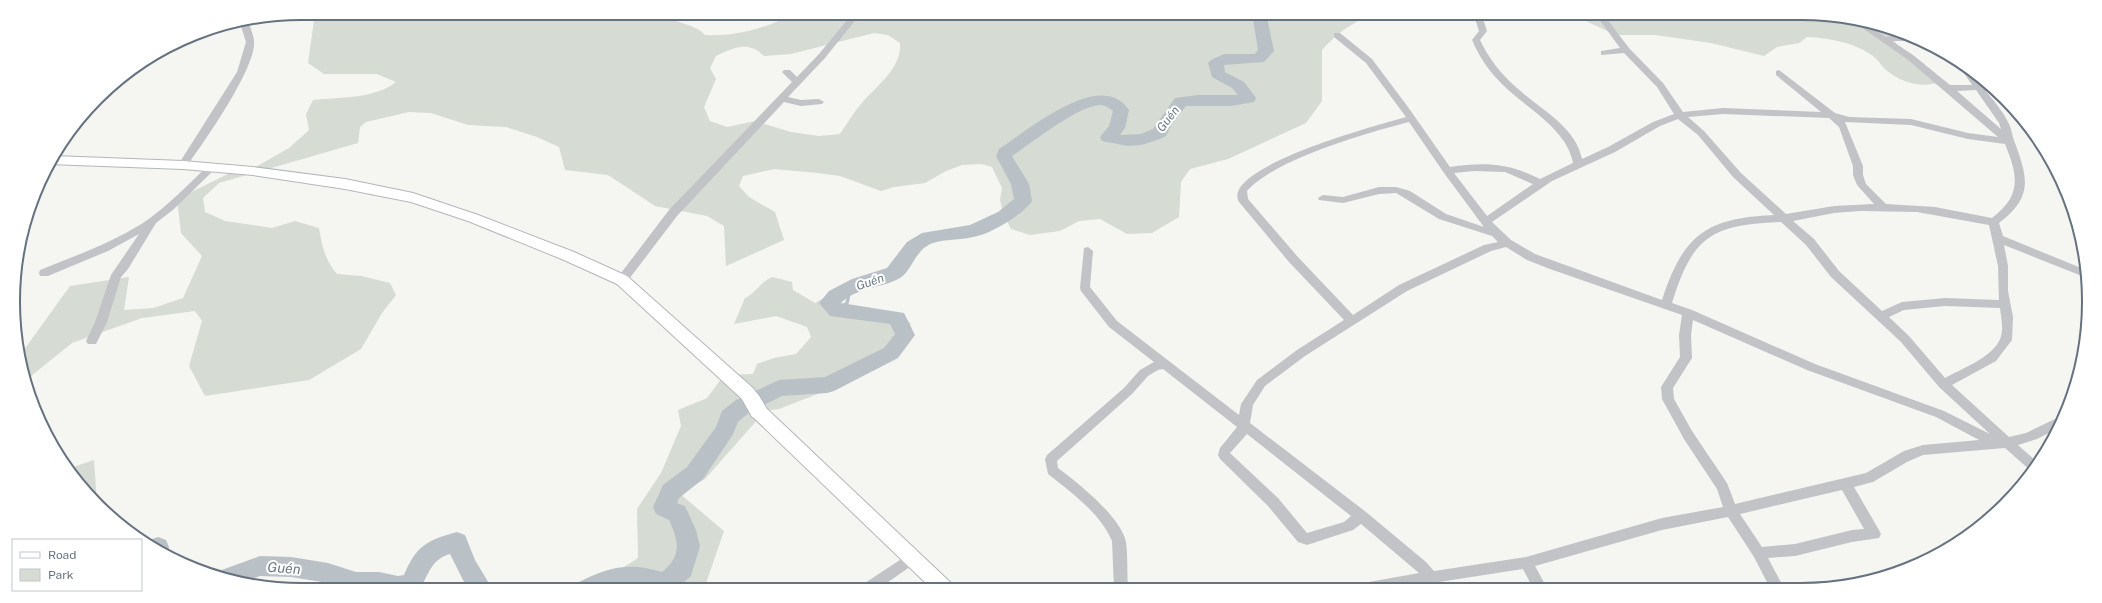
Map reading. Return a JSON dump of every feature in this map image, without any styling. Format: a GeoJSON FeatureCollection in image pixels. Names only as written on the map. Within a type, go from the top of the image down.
{"type":"FeatureCollection","features":[{"type":"Feature","properties":{"kind":"main road"},"geometry":{"type":"LineString","coordinates":[[58,160],[183,165],[253,171],[345,184],[412,198],[473,218],[569,256],[622,280],[748,394],[758,412],[939,583]]}},
{"type":"Feature","properties":{"kind":"street"},"geometry":{"type":"LineString","coordinates":[[622,280],[673,213],[783,99],[822,56],[851,20]]}},
{"type":"Feature","properties":{"kind":"street"},"geometry":{"type":"LineString","coordinates":[[1479,20],[1483,32],[1476,40],[1486,60],[1510,87],[1556,125],[1568,137],[1574,146],[1578,164]]}},
{"type":"Feature","properties":{"kind":"street"},"geometry":{"type":"LineString","coordinates":[[1604,20],[1626,50],[1660,85],[1680,115],[1701,133],[1737,176],[1810,242],[1835,274],[1882,316],[1943,384],[2001,443],[2030,464]]}},
{"type":"Feature","properties":{"kind":"street"},"geometry":{"type":"LineString","coordinates":[[183,165],[196,147],[242,72],[250,42],[245,26]]}},
{"type":"Feature","properties":{"kind":"street"},"geometry":{"type":"LineString","coordinates":[[1868,29],[1924,68],[2009,141]]}},
{"type":"Feature","properties":{"kind":"street"},"geometry":{"type":"LineString","coordinates":[[1337,35],[1369,61],[1485,222],[1494,233],[1507,243],[1531,257],[1688,313],[1811,367],[1953,419],[2001,443]]}},
{"type":"Feature","properties":{"kind":"street"},"geometry":{"type":"LineString","coordinates":[[1885,40],[1897,37]]}},
{"type":"Feature","properties":{"kind":"street"},"geometry":{"type":"LineString","coordinates":[[1604,53],[1626,50]]}},
{"type":"Feature","properties":{"kind":"street"},"geometry":{"type":"LineString","coordinates":[[787,72],[798,82]]}},
{"type":"Feature","properties":{"kind":"street"},"geometry":{"type":"LineString","coordinates":[[1779,73],[1812,101],[1832,115],[1844,127],[1850,150],[1858,166],[1858,175],[1862,185],[1883,207]]}},
{"type":"Feature","properties":{"kind":"street"},"geometry":{"type":"LineString","coordinates":[[1666,305],[1681,263],[1687,252],[1698,241],[1729,223],[1839,209],[1883,207],[1919,207],[1993,222],[2001,218],[2016,201],[2021,190],[2022,177],[2004,123],[1970,77]]}},
{"type":"Feature","properties":{"kind":"street"},"geometry":{"type":"LineString","coordinates":[[1948,88],[1982,87]]}},
{"type":"Feature","properties":{"kind":"street"},"geometry":{"type":"LineString","coordinates":[[783,99],[801,103],[819,102]]}},
{"type":"Feature","properties":{"kind":"street"},"geometry":{"type":"LineString","coordinates":[[1485,222],[1502,213],[1541,184],[1578,164],[1609,151],[1665,120],[1680,115],[1736,111],[1832,115],[1849,120],[1911,122],[1968,136],[2009,141]]}},
{"type":"Feature","properties":{"kind":"street"},"geometry":{"type":"LineString","coordinates":[[1352,321],[1293,259],[1243,200],[1242,194],[1244,188],[1260,175],[1280,164],[1341,140],[1411,119]]}},
{"type":"Feature","properties":{"kind":"street"},"geometry":{"type":"LineString","coordinates":[[1447,171],[1485,165],[1503,167],[1523,174],[1541,184]]}},
{"type":"Feature","properties":{"kind":"street"},"geometry":{"type":"LineString","coordinates":[[44,273],[104,248],[152,221],[170,207],[211,168]]}},
{"type":"Feature","properties":{"kind":"street"},"geometry":{"type":"LineString","coordinates":[[1324,198],[1346,200],[1380,191],[1396,190],[1454,220],[1494,233]]}},
{"type":"Feature","properties":{"kind":"street"},"geometry":{"type":"LineString","coordinates":[[92,341],[101,322],[116,275],[124,266],[152,221]]}},
{"type":"Feature","properties":{"kind":"street"},"geometry":{"type":"LineString","coordinates":[[1943,384],[1992,358],[2006,340],[2007,330],[2003,291],[2003,266],[1998,238],[1993,222]]}},
{"type":"Feature","properties":{"kind":"street"},"geometry":{"type":"LineString","coordinates":[[1998,238],[2080,272]]}},
{"type":"Feature","properties":{"kind":"street"},"geometry":{"type":"LineString","coordinates":[[1361,516],[1348,526],[1307,539],[1303,538],[1273,502],[1224,455],[1224,452],[1243,430],[1247,404],[1260,383],[1301,353],[1403,288],[1488,248],[1507,243]]}},
{"type":"Feature","properties":{"kind":"street"},"geometry":{"type":"LineString","coordinates":[[1088,251],[1085,288],[1113,324],[1243,423],[1361,516],[1421,566],[1432,583],[1526,563],[1662,524],[1731,511],[1869,478],[1886,470],[1908,454],[1923,450],[1956,445],[2001,443],[2028,437],[2054,425]]}},
{"type":"Feature","properties":{"kind":"street"},"geometry":{"type":"LineString","coordinates":[[1882,316],[1902,306],[1945,302],[2005,304]]}},
{"type":"Feature","properties":{"kind":"street"},"geometry":{"type":"LineString","coordinates":[[1688,313],[1685,335],[1686,358],[1667,387],[1668,399],[1688,435],[1723,487],[1731,511],[1759,553],[1774,583]]}},
{"type":"Feature","properties":{"kind":"street"},"geometry":{"type":"LineString","coordinates":[[1121,583],[1119,541],[1115,532],[1098,510],[1078,490],[1052,470],[1051,459],[1128,391],[1144,373],[1156,366],[1166,364]]}},
{"type":"Feature","properties":{"kind":"street"},"geometry":{"type":"LineString","coordinates":[[1759,553],[1795,550],[1852,536],[1874,534],[1848,491],[1846,483]]}},
{"type":"Feature","properties":{"kind":"street"},"geometry":{"type":"LineString","coordinates":[[876,583],[912,558]]}},
{"type":"Feature","properties":{"kind":"street"},"geometry":{"type":"LineString","coordinates":[[1526,563],[1537,583]]}},
{"type":"Feature","properties":{"kind":"green space"},"geometry":{"type":"Polygon","coordinates":[[[314,20],[674,20],[689,25],[705,35],[727,35],[762,27],[780,20],[1361,20],[1348,27],[1322,50],[1322,101],[1306,123],[1228,159],[1190,169],[1181,182],[1179,217],[1152,233],[1127,234],[1100,219],[1079,221],[1060,231],[1030,235],[1011,229],[1004,216],[1000,200],[1002,188],[992,167],[981,164],[962,165],[946,171],[925,183],[894,187],[881,191],[840,176],[774,169],[743,176],[739,186],[749,197],[775,212],[784,240],[726,266],[724,226],[707,216],[655,206],[608,175],[565,170],[559,147],[537,137],[506,127],[468,125],[431,113],[409,112],[366,122],[360,127],[358,143],[219,183],[203,198],[205,212],[225,221],[272,228],[295,221],[319,228],[321,241],[325,252],[337,274],[361,276],[390,283],[396,295],[382,313],[361,349],[309,380],[205,396],[189,366],[202,321],[195,311],[142,318],[72,343],[31,376],[24,350],[70,286],[129,277],[124,310],[153,308],[183,298],[202,256],[181,233],[177,199],[228,174],[254,168],[289,148],[309,130],[306,114],[313,100],[357,96],[378,92],[388,88],[396,82],[377,74],[324,74],[308,63],[314,20]],[[874,33],[791,54],[764,56],[752,48],[734,48],[716,56],[710,68],[716,79],[704,107],[710,121],[727,127],[755,121],[791,132],[819,136],[840,134],[858,107],[892,69],[900,52],[900,43],[888,35],[874,33]]]}},
{"type":"Feature","properties":{"kind":"green space"},"geometry":{"type":"Polygon","coordinates":[[[1584,20],[1800,20],[1837,22],[1855,25],[1891,35],[1898,47],[1940,82],[1926,85],[1904,81],[1891,74],[1874,57],[1856,46],[1824,38],[1807,37],[1799,43],[1777,47],[1764,56],[1711,43],[1655,35],[1616,35],[1584,20]]]}},
{"type":"Feature","properties":{"kind":"green space"},"geometry":{"type":"Polygon","coordinates":[[[772,277],[792,282],[793,290],[815,303],[824,298],[849,308],[901,315],[911,324],[895,337],[888,350],[859,378],[779,409],[765,411],[705,479],[679,493],[724,531],[706,583],[634,583],[613,574],[638,558],[637,509],[661,473],[681,426],[678,410],[707,398],[724,375],[753,374],[757,364],[774,358],[796,354],[811,337],[807,327],[776,316],[734,324],[745,298],[753,293],[772,277]]]}},
{"type":"Feature","properties":{"kind":"green space"},"geometry":{"type":"Polygon","coordinates":[[[94,460],[96,494],[78,473],[73,467],[94,460]]]}},
{"type":"Feature","properties":{"kind":"waterway","name":"Guén"},"geometry":{"type":"LineString","coordinates":[[666,583],[683,569],[689,546],[685,530],[677,513],[664,507],[671,492],[695,473],[725,430],[729,417],[743,406],[779,388],[827,385],[866,367],[891,353],[905,335],[897,318],[837,311],[829,303],[836,296],[859,284],[894,273],[913,247],[928,237],[974,231],[1004,216],[1023,201],[1020,184],[1004,156],[1005,153],[1079,106],[1090,101],[1099,100],[1109,101],[1114,104],[1121,110],[1117,128],[1108,137],[1128,141],[1141,140],[1160,132],[1166,120],[1181,102],[1190,100],[1231,101],[1248,98],[1238,85],[1218,74],[1216,63],[1224,59],[1259,59],[1266,51],[1260,20]]}},
{"type":"Feature","properties":{"kind":"waterway"},"geometry":{"type":"LineString","coordinates":[[837,311],[847,303],[850,289]]}},
{"type":"Feature","properties":{"kind":"waterway","name":"Guén"},"geometry":{"type":"LineString","coordinates":[[412,583],[419,566],[427,555],[439,547],[457,542],[466,565],[477,583]]}},
{"type":"Feature","properties":{"kind":"waterway","name":"Guén"},"geometry":{"type":"LineString","coordinates":[[236,575],[260,566],[291,567],[328,573],[356,583]]}},
{"type":"Feature","properties":{"kind":"waterway","name":"Guén"},"geometry":{"type":"LineString","coordinates":[[600,583],[608,579],[644,577],[662,583]]}},
{"type":"Feature","properties":{"kind":"waterway","name":"Guén"},"geometry":{"type":"LineString","coordinates":[[356,583],[379,583]]}}]}
